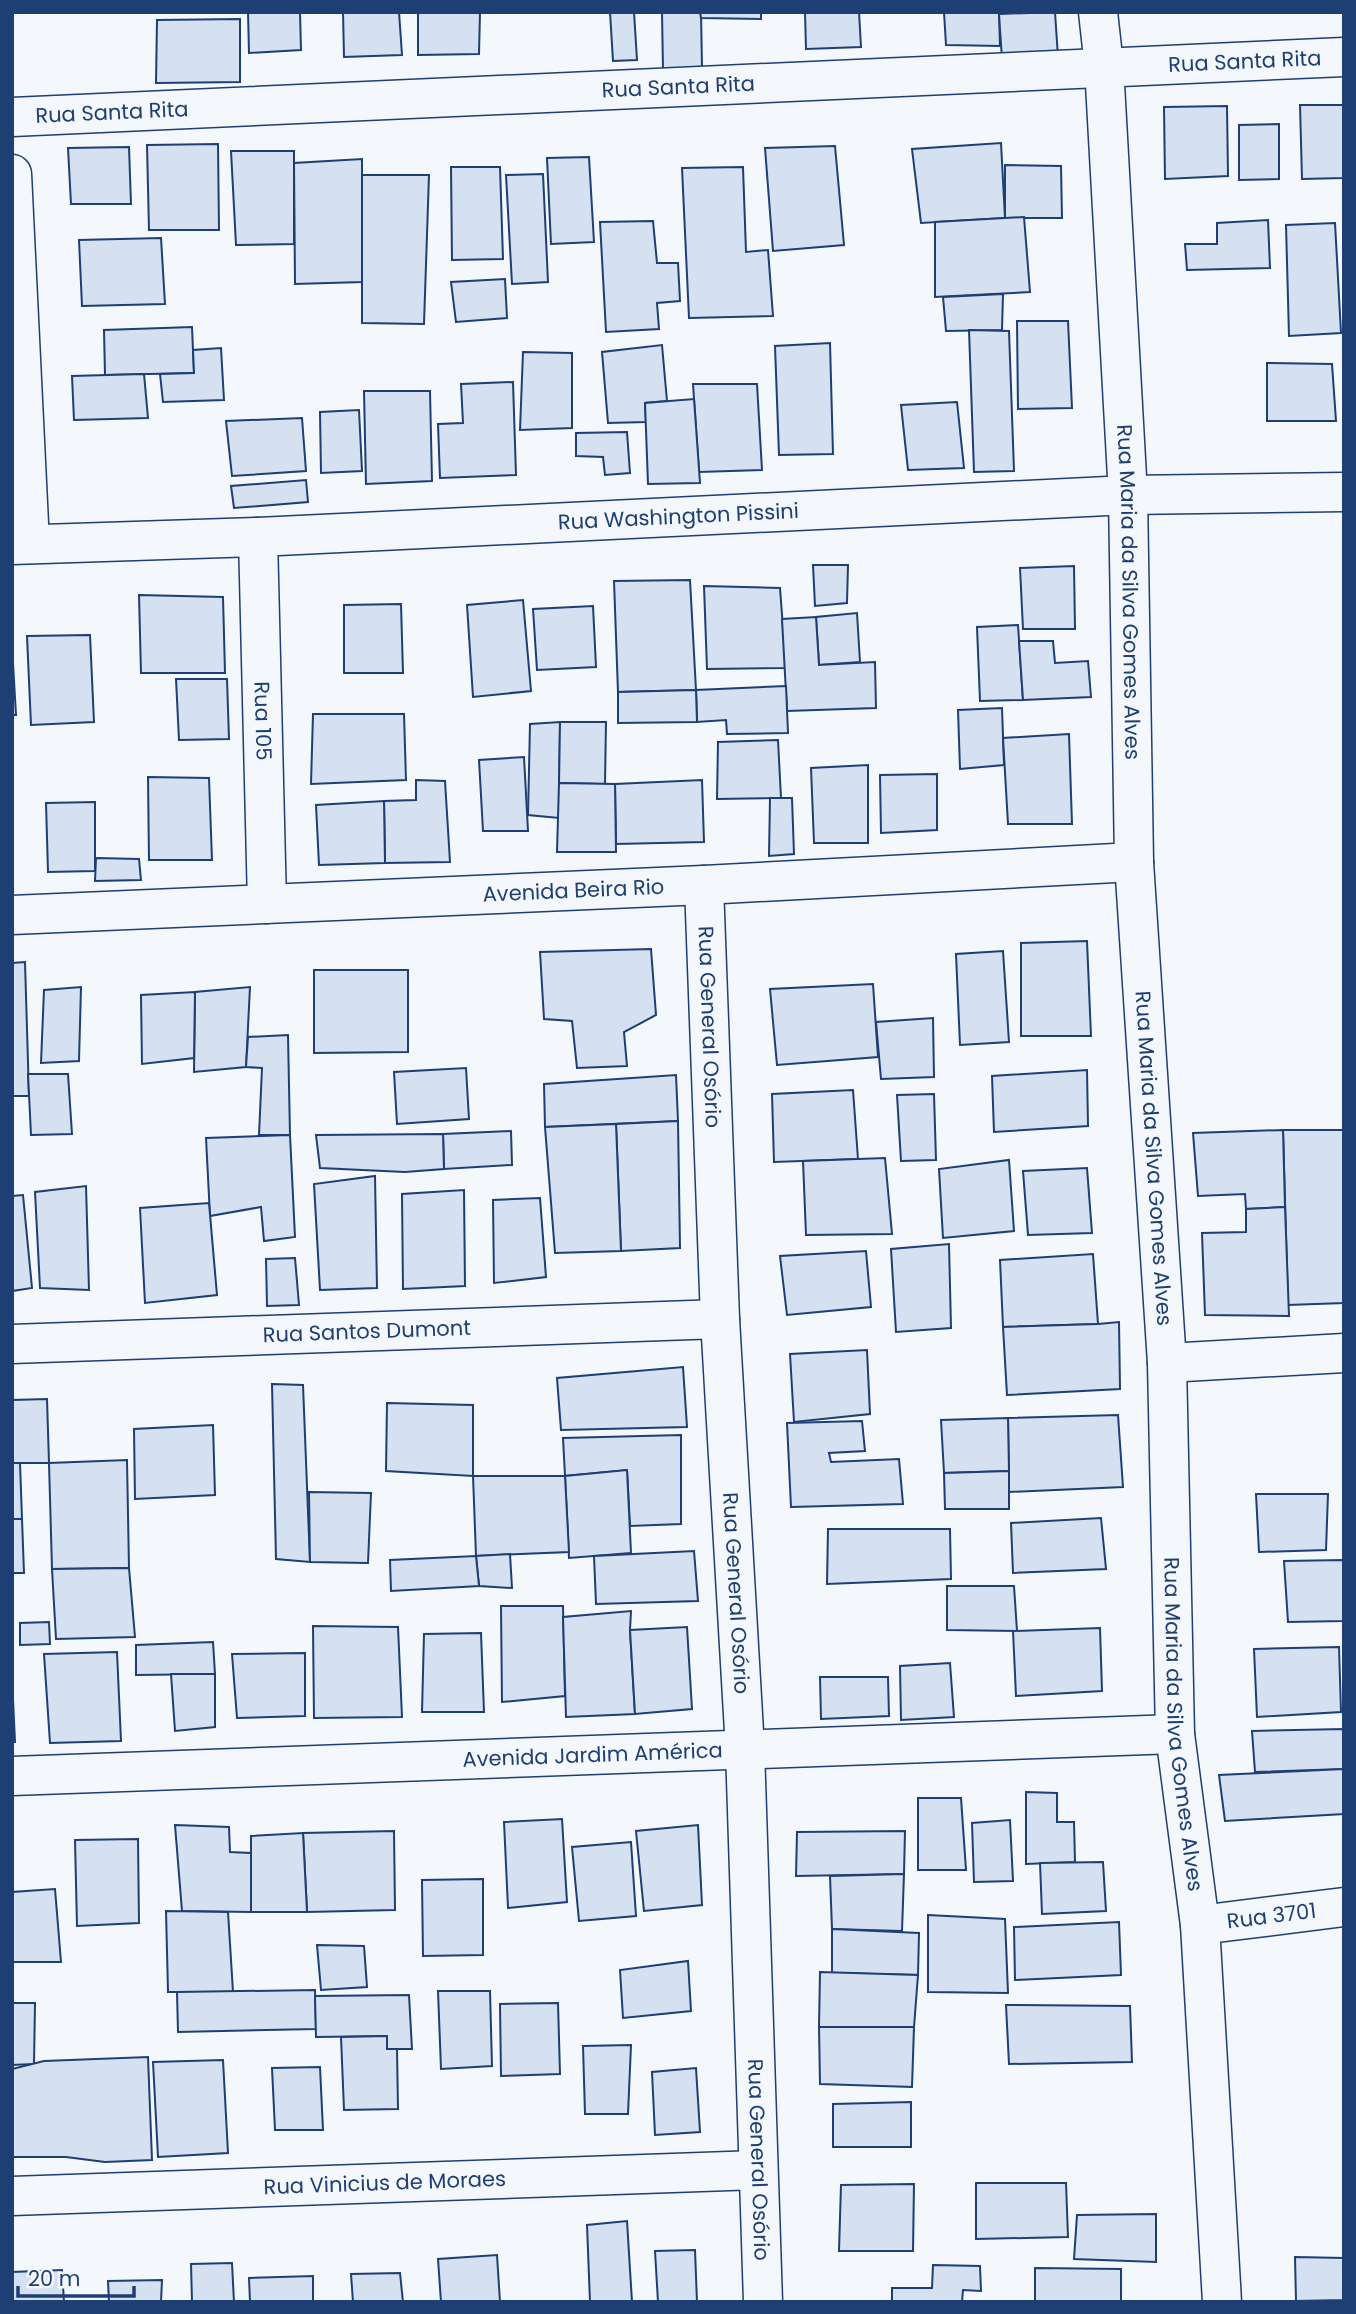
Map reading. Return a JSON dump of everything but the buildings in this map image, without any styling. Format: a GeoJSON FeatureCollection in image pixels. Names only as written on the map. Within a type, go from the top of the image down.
{"type":"FeatureCollection","features":[{"type":"Feature","properties":{"kind":"street","name":"Rua Maria da Silva Gomes Alves"},"geometry":{"type":"LineString","coordinates":[[1098,12],[1104,66],[1128,495],[1134,862],[1167,1363],[1175,1734],[1200,1925],[1223,2302]]}},
{"type":"Feature","properties":{"kind":"street","name":"Rua Santa Rita"},"geometry":{"type":"LineString","coordinates":[[12,117],[1344,57]]}},
{"type":"Feature","properties":{"kind":"street"},"geometry":{"type":"LineString","coordinates":[[12,174],[21,545]]}},
{"type":"Feature","properties":{"kind":"street","name":"Rua Washington Pissini"},"geometry":{"type":"LineString","coordinates":[[21,545],[258,537],[1128,495],[1344,492]]}},
{"type":"Feature","properties":{"kind":"street","name":"Rua 105"},"geometry":{"type":"LineString","coordinates":[[258,537],[267,904]]}},
{"type":"Feature","properties":{"kind":"street","name":"Avenida Beira Rio"},"geometry":{"type":"LineString","coordinates":[[12,915],[704,885],[1134,862]]}},
{"type":"Feature","properties":{"kind":"street","name":"Rua General Osório"},"geometry":{"type":"LineString","coordinates":[[704,885],[720,1319],[745,1749],[763,2302]]}},
{"type":"Feature","properties":{"kind":"street","name":"Rua Santos Dumont"},"geometry":{"type":"LineString","coordinates":[[12,1344],[720,1319]]}},
{"type":"Feature","properties":{"kind":"street"},"geometry":{"type":"LineString","coordinates":[[1167,1363],[1344,1353]]}},
{"type":"Feature","properties":{"kind":"street","name":"Avenida Jardim América"},"geometry":{"type":"LineString","coordinates":[[12,1776],[1175,1734]]}},
{"type":"Feature","properties":{"kind":"street","name":"Rua 3701"},"geometry":{"type":"LineString","coordinates":[[1200,1925],[1344,1907]]}},
{"type":"Feature","properties":{"kind":"street","name":"Rua Vinicius de Moraes"},"geometry":{"type":"LineString","coordinates":[[12,2196],[758,2170]]}}]}
